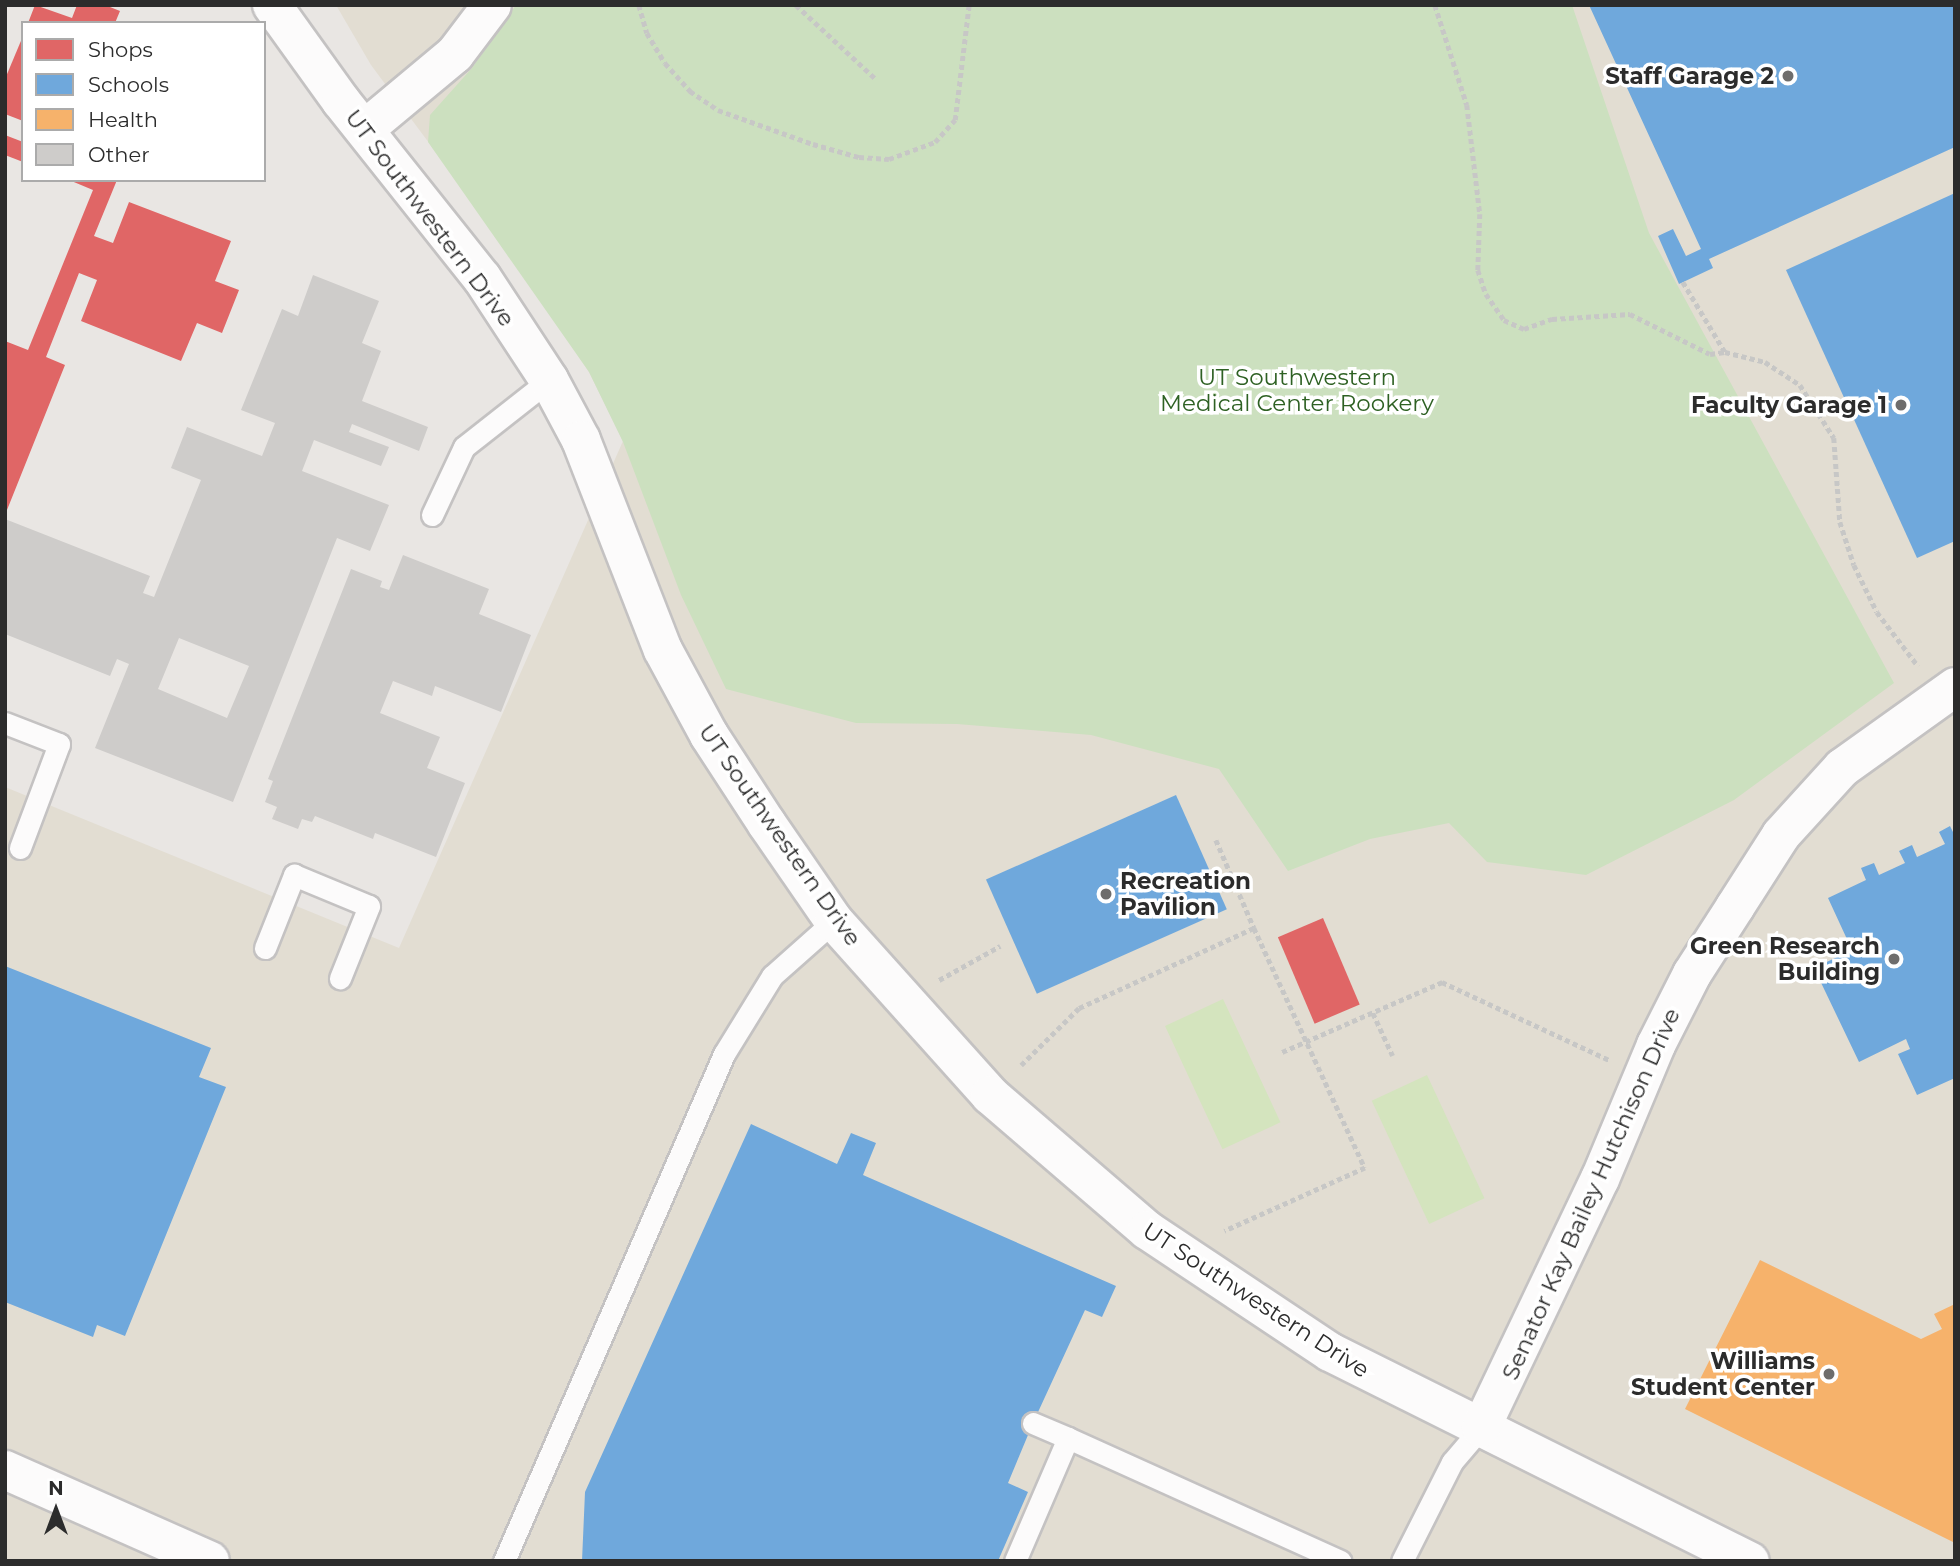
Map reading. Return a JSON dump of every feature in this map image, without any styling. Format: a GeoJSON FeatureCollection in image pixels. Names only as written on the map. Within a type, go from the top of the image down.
{"type":"FeatureCollection","features":[{"type":"Feature","properties":{"kind":"street","name":"UT Southwestern Drive"},"geometry":{"type":"LineString","coordinates":[[272,5],[482,278],[549,380],[581,440],[663,650],[709,736],[834,921],[990,1095],[1147,1230],[1330,1352],[1750,1561]]}},
{"type":"Feature","properties":{"kind":"street"},"geometry":{"type":"LineString","coordinates":[[365,129],[455,54],[492,5]]}},
{"type":"Feature","properties":{"kind":"street","name":"Senator Kay Bailey Hutchison Drive"},"geometry":{"type":"LineString","coordinates":[[1481,1428],[1600,1179],[1656,1045],[1692,974],[1781,835],[1842,768],[1955,687]]}},
{"type":"Feature","properties":{"kind":"street"},"geometry":{"type":"LineString","coordinates":[[5,1470],[210,1561]]}},
{"type":"Feature","properties":{"kind":"lane"},"geometry":{"type":"LineString","coordinates":[[432,515],[464,447],[549,380]]}},
{"type":"Feature","properties":{"kind":"lane"},"geometry":{"type":"LineString","coordinates":[[5,723],[59,744],[20,848]]}},
{"type":"Feature","properties":{"kind":"lane"},"geometry":{"type":"LineString","coordinates":[[265,948],[294,875],[369,906],[340,978]]}},
{"type":"Feature","properties":{"kind":"lane"},"geometry":{"type":"LineString","coordinates":[[504,1561],[724,1054],[772,976],[834,921]]}},
{"type":"Feature","properties":{"kind":"lane"},"geometry":{"type":"LineString","coordinates":[[1033,1423],[1340,1561]]}},
{"type":"Feature","properties":{"kind":"lane"},"geometry":{"type":"LineString","coordinates":[[1402,1561],[1452,1462],[1481,1428]]}},
{"type":"Feature","properties":{"kind":"lane"},"geometry":{"type":"LineString","coordinates":[[1014,1561],[1068,1438]]}},
{"type":"Feature","properties":{"kind":"path"},"geometry":{"type":"LineString","coordinates":[[639,5],[647,33],[665,63],[690,91],[718,110],[813,144],[859,157],[890,159],[935,142],[956,120],[969,5]]}},
{"type":"Feature","properties":{"kind":"path"},"geometry":{"type":"LineString","coordinates":[[796,5],[876,79]]}},
{"type":"Feature","properties":{"kind":"path"},"geometry":{"type":"LineString","coordinates":[[1435,5],[1467,105],[1480,214],[1478,270],[1486,294],[1504,320],[1524,330],[1552,319],[1630,314],[1710,354],[1725,352],[1765,362],[1800,385],[1823,414],[1834,438],[1840,522],[1854,565],[1877,612],[1919,667]]}},
{"type":"Feature","properties":{"kind":"path"},"geometry":{"type":"LineString","coordinates":[[1683,282],[1725,352]]}},
{"type":"Feature","properties":{"kind":"path"},"geometry":{"type":"LineString","coordinates":[[1216,840],[1365,1168],[1225,1231]]}},
{"type":"Feature","properties":{"kind":"path"},"geometry":{"type":"LineString","coordinates":[[1021,1065],[1079,1008],[1254,928]]}},
{"type":"Feature","properties":{"kind":"path"},"geometry":{"type":"LineString","coordinates":[[939,980],[1000,946]]}},
{"type":"Feature","properties":{"kind":"path"},"geometry":{"type":"LineString","coordinates":[[1282,1052],[1442,982],[1610,1061]]}},
{"type":"Feature","properties":{"kind":"path"},"geometry":{"type":"LineString","coordinates":[[1373,1013],[1393,1056]]}},
{"type":"Feature","properties":{"kind":"shaded area"},"geometry":{"type":"Polygon","coordinates":[[[336,5],[1955,5],[1955,1561],[5,1561],[5,787],[399,948],[623,441],[589,372],[502,241],[371,65],[336,5]]]}},
{"type":"Feature","properties":{"kind":"green space","name":"UT Southwestern Medical Center Rookery"},"geometry":{"type":"Polygon","coordinates":[[[516,5],[1572,5],[1649,233],[1894,683],[1734,800],[1586,875],[1487,862],[1449,823],[1370,839],[1288,871],[1219,769],[1091,735],[957,724],[856,723],[726,689],[681,595],[623,442],[589,372],[428,142],[430,115],[472,68],[516,5]]]}},
{"type":"Feature","properties":{"kind":"green space"},"geometry":{"type":"Polygon","coordinates":[[[1223,999],[1280,1122],[1222,1149],[1165,1026],[1223,999]]]}},
{"type":"Feature","properties":{"kind":"green space"},"geometry":{"type":"Polygon","coordinates":[[[1427,1075],[1484,1198],[1429,1224],[1372,1101],[1427,1075]]]}},
{"type":"Feature","properties":{"kind":"building: Shops"},"geometry":{"type":"Polygon","coordinates":[[[35,5],[72,18],[77,5],[105,5],[120,11],[116,21],[29,21],[35,5]]]}},
{"type":"Feature","properties":{"kind":"building: Shops"},"geometry":{"type":"Polygon","coordinates":[[[21,41],[21,120],[5,114],[5,79],[21,41]]]}},
{"type":"Feature","properties":{"kind":"building: Shops"},"geometry":{"type":"Polygon","coordinates":[[[5,135],[21,141],[21,161],[5,155],[5,135]]]}},
{"type":"Feature","properties":{"kind":"building: Shops"},"geometry":{"type":"Polygon","coordinates":[[[74,182],[116,182],[94,236],[113,243],[129,202],[231,241],[215,281],[239,290],[222,333],[197,323],[181,361],[81,321],[97,280],[79,273],[46,357],[65,365],[5,515],[5,341],[28,350],[93,190],[74,182]]]}},
{"type":"Feature","properties":{"kind":"building: Shops"},"geometry":{"type":"Polygon","coordinates":[[[1323,918],[1360,1005],[1315,1024],[1278,937],[1323,918]]]}},
{"type":"Feature","properties":{"kind":"building: Schools","name":"Staff Garage 2"},"geometry":{"type":"Polygon","coordinates":[[[1589,5],[1955,5],[1955,147],[1709,259],[1713,268],[1679,284],[1658,236],[1673,229],[1686,256],[1701,249],[1589,5]]]}},
{"type":"Feature","properties":{"kind":"building: Schools","name":"Faculty Garage 1"},"geometry":{"type":"Polygon","coordinates":[[[1955,193],[1955,541],[1917,558],[1786,270],[1955,193]]]}},
{"type":"Feature","properties":{"kind":"building: Schools","name":"Recreation Pavilion"},"geometry":{"type":"Polygon","coordinates":[[[1176,795],[1227,909],[1037,994],[986,880],[1176,795]]]}},
{"type":"Feature","properties":{"kind":"building: Schools","name":"Green Research Building"},"geometry":{"type":"Polygon","coordinates":[[[1950,826],[1955,836],[1955,1078],[1917,1095],[1898,1054],[1910,1049],[1906,1039],[1859,1062],[1814,968],[1852,950],[1828,898],[1866,880],[1861,868],[1874,863],[1879,875],[1905,863],[1899,851],[1912,845],[1917,857],[1945,844],[1939,832],[1950,826]]]}},
{"type":"Feature","properties":{"kind":"building: Schools"},"geometry":{"type":"Polygon","coordinates":[[[5,966],[211,1048],[199,1077],[226,1087],[125,1336],[97,1325],[93,1337],[5,1302],[5,966]]]}},
{"type":"Feature","properties":{"kind":"building: Schools"},"geometry":{"type":"Polygon","coordinates":[[[751,1124],[837,1164],[851,1133],[876,1143],[863,1175],[1116,1286],[1102,1317],[1085,1310],[1033,1423],[1008,1483],[1028,1492],[998,1561],[582,1561],[585,1492],[751,1124]]]}},
{"type":"Feature","properties":{"kind":"building: Health","name":"Williams Student Center"},"geometry":{"type":"Polygon","coordinates":[[[1760,1260],[1921,1339],[1942,1329],[1934,1314],[1955,1304],[1955,1543],[1685,1409],[1760,1260]]]}},
{"type":"Feature","properties":{"kind":"building: Other"},"geometry":{"type":"Polygon","coordinates":[[[313,275],[379,301],[362,343],[381,351],[362,401],[428,427],[419,451],[352,424],[349,432],[389,447],[381,466],[314,440],[302,471],[389,505],[370,551],[337,538],[233,802],[95,748],[129,664],[117,659],[110,676],[5,634],[5,519],[150,576],[143,593],[154,597],[201,480],[171,468],[187,427],[262,456],[275,423],[241,410],[282,309],[298,316],[313,275]],[[179,638],[158,689],[227,718],[249,666],[179,638]]]}},
{"type":"Feature","properties":{"kind":"building: Other"},"geometry":{"type":"Polygon","coordinates":[[[403,555],[489,589],[479,614],[531,635],[501,712],[435,686],[432,696],[393,681],[380,713],[440,737],[427,768],[465,783],[436,857],[375,833],[373,839],[315,816],[312,822],[302,819],[298,829],[272,819],[277,807],[265,802],[273,781],[268,779],[351,569],[382,581],[380,587],[389,590],[403,555]]]}},
{"type":"Feature","properties":{"kind":"place","name":"Staff Garage 2"},"geometry":{"type":"Point","coordinates":[1788,76]}},
{"type":"Feature","properties":{"kind":"place","name":"Faculty Garage 1"},"geometry":{"type":"Point","coordinates":[1901,405]}},
{"type":"Feature","properties":{"kind":"place","name":"Recreation Pavilion"},"geometry":{"type":"Point","coordinates":[1106,894]}},
{"type":"Feature","properties":{"kind":"place","name":"Green Research Building"},"geometry":{"type":"Point","coordinates":[1894,959]}},
{"type":"Feature","properties":{"kind":"place","name":"Williams Student Center"},"geometry":{"type":"Point","coordinates":[1829,1374]}}]}
